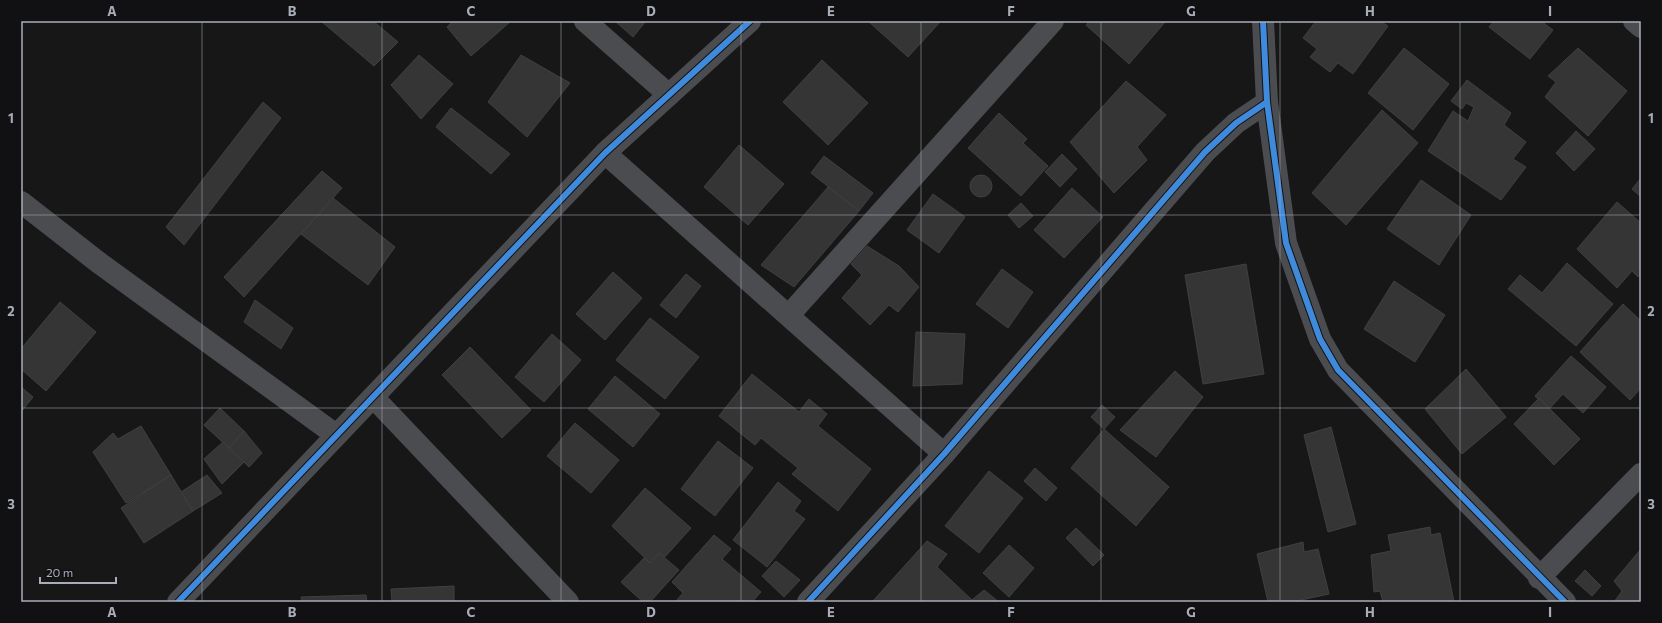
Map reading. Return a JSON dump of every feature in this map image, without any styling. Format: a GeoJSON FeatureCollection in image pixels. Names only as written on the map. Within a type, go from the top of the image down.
{"type":"FeatureCollection","features":[{"type":"Feature","properties":{"kind":"street"},"geometry":{"type":"LineString","coordinates":[[585,21],[669,95]]}},
{"type":"Feature","properties":{"kind":"street"},"geometry":{"type":"LineString","coordinates":[[178,602],[605,153],[750,21]]}},
{"type":"Feature","properties":{"kind":"street"},"geometry":{"type":"LineString","coordinates":[[789,315],[1053,21]]}},
{"type":"Feature","properties":{"kind":"street"},"geometry":{"type":"LineString","coordinates":[[1263,21],[1268,102],[1286,243],[1320,339],[1338,370],[1564,602]]}},
{"type":"Feature","properties":{"kind":"street"},"geometry":{"type":"LineString","coordinates":[[1634,21],[1641,27]]}},
{"type":"Feature","properties":{"kind":"street"},"geometry":{"type":"LineString","coordinates":[[808,602],[944,454],[1205,152],[1236,123],[1268,102]]}},
{"type":"Feature","properties":{"kind":"street"},"geometry":{"type":"LineString","coordinates":[[605,153],[944,454]]}},
{"type":"Feature","properties":{"kind":"street"},"geometry":{"type":"LineString","coordinates":[[21,202],[98,262],[336,435]]}},
{"type":"Feature","properties":{"kind":"street"},"geometry":{"type":"LineString","coordinates":[[373,397],[568,602]]}},
{"type":"Feature","properties":{"kind":"street"},"geometry":{"type":"LineString","coordinates":[[1539,578],[1641,474]]}},
{"type":"Feature","properties":{"kind":"building"},"geometry":{"type":"Polygon","coordinates":[[[321,21],[373,21],[398,42],[374,66],[321,21]]]}},
{"type":"Feature","properties":{"kind":"building"},"geometry":{"type":"Polygon","coordinates":[[[453,21],[511,21],[471,56],[447,27],[453,21]]]}},
{"type":"Feature","properties":{"kind":"building"},"geometry":{"type":"Polygon","coordinates":[[[615,21],[646,21],[633,37],[615,21]]]}},
{"type":"Feature","properties":{"kind":"building"},"geometry":{"type":"Polygon","coordinates":[[[868,21],[941,21],[908,57],[868,21]]]}},
{"type":"Feature","properties":{"kind":"building"},"geometry":{"type":"Polygon","coordinates":[[[1090,21],[1166,21],[1129,64],[1086,25],[1090,21]]]}},
{"type":"Feature","properties":{"kind":"building"},"geometry":{"type":"Polygon","coordinates":[[[1316,21],[1380,21],[1388,26],[1353,74],[1338,63],[1330,72],[1310,57],[1317,49],[1303,38],[1316,21]]]}},
{"type":"Feature","properties":{"kind":"building"},"geometry":{"type":"Polygon","coordinates":[[[1494,21],[1541,21],[1553,30],[1530,59],[1489,27],[1494,21]]]}},
{"type":"Feature","properties":{"kind":"building"},"geometry":{"type":"Polygon","coordinates":[[[1404,48],[1449,84],[1413,130],[1368,93],[1404,48]]]}},
{"type":"Feature","properties":{"kind":"building"},"geometry":{"type":"Polygon","coordinates":[[[1578,48],[1627,91],[1588,136],[1545,97],[1556,82],[1548,76],[1578,48]]]}},
{"type":"Feature","properties":{"kind":"building"},"geometry":{"type":"Polygon","coordinates":[[[419,55],[453,84],[421,119],[391,85],[419,55]]]}},
{"type":"Feature","properties":{"kind":"building"},"geometry":{"type":"Polygon","coordinates":[[[521,55],[570,83],[527,137],[488,102],[521,55]]]}},
{"type":"Feature","properties":{"kind":"building"},"geometry":{"type":"Polygon","coordinates":[[[822,60],[868,103],[828,145],[783,102],[822,60]]]}},
{"type":"Feature","properties":{"kind":"building"},"geometry":{"type":"Polygon","coordinates":[[[1467,80],[1511,113],[1504,125],[1526,142],[1513,159],[1526,167],[1501,200],[1428,151],[1453,111],[1468,121],[1474,107],[1466,103],[1462,109],[1451,101],[1467,80]]]}},
{"type":"Feature","properties":{"kind":"building"},"geometry":{"type":"Polygon","coordinates":[[[1126,81],[1166,115],[1137,147],[1147,160],[1114,193],[1070,142],[1126,81]]]}},
{"type":"Feature","properties":{"kind":"building"},"geometry":{"type":"Polygon","coordinates":[[[263,102],[281,118],[184,245],[166,227],[263,102]]]}},
{"type":"Feature","properties":{"kind":"building"},"geometry":{"type":"Polygon","coordinates":[[[451,108],[510,154],[491,174],[436,127],[451,108]]]}},
{"type":"Feature","properties":{"kind":"building"},"geometry":{"type":"Polygon","coordinates":[[[1382,110],[1418,143],[1346,225],[1312,193],[1382,110]]]}},
{"type":"Feature","properties":{"kind":"building"},"geometry":{"type":"Polygon","coordinates":[[[999,113],[1027,139],[1023,143],[1048,166],[1021,196],[968,148],[999,113]]]}},
{"type":"Feature","properties":{"kind":"building"},"geometry":{"type":"Polygon","coordinates":[[[1576,131],[1595,149],[1574,171],[1556,153],[1576,131]]]}},
{"type":"Feature","properties":{"kind":"building"},"geometry":{"type":"Polygon","coordinates":[[[739,145],[784,184],[748,225],[704,187],[739,145]]]}},
{"type":"Feature","properties":{"kind":"building"},"geometry":{"type":"Polygon","coordinates":[[[1062,154],[1077,169],[1060,187],[1045,172],[1062,154]]]}},
{"type":"Feature","properties":{"kind":"building"},"geometry":{"type":"Polygon","coordinates":[[[824,156],[873,193],[859,211],[811,173],[824,156]]]}},
{"type":"Feature","properties":{"kind":"building"},"geometry":{"type":"Polygon","coordinates":[[[322,171],[342,188],[244,297],[224,277],[322,171]]]}},
{"type":"Feature","properties":{"kind":"building"},"geometry":{"type":"Polygon","coordinates":[[[981,175],[989,178],[992,186],[989,194],[981,197],[973,194],[970,186],[973,178],[981,175]]]}},
{"type":"Feature","properties":{"kind":"building"},"geometry":{"type":"Polygon","coordinates":[[[1641,178],[1641,197],[1632,189],[1641,178]]]}},
{"type":"Feature","properties":{"kind":"building"},"geometry":{"type":"Polygon","coordinates":[[[1421,180],[1471,215],[1439,265],[1387,229],[1421,180]]]}},
{"type":"Feature","properties":{"kind":"building"},"geometry":{"type":"Polygon","coordinates":[[[828,187],[859,211],[794,287],[761,265],[828,187]]]}},
{"type":"Feature","properties":{"kind":"building"},"geometry":{"type":"Polygon","coordinates":[[[1072,188],[1103,217],[1064,258],[1034,230],[1072,188]]]}},
{"type":"Feature","properties":{"kind":"building"},"geometry":{"type":"Polygon","coordinates":[[[933,194],[965,217],[939,253],[907,230],[933,194]]]}},
{"type":"Feature","properties":{"kind":"building"},"geometry":{"type":"Polygon","coordinates":[[[333,198],[395,247],[368,285],[301,234],[333,198]]]}},
{"type":"Feature","properties":{"kind":"building"},"geometry":{"type":"Polygon","coordinates":[[[1617,202],[1641,223],[1641,273],[1638,277],[1632,271],[1617,288],[1577,249],[1617,202]]]}},
{"type":"Feature","properties":{"kind":"building"},"geometry":{"type":"Polygon","coordinates":[[[1021,203],[1033,216],[1019,228],[1008,215],[1021,203]]]}},
{"type":"Feature","properties":{"kind":"building"},"geometry":{"type":"Polygon","coordinates":[[[867,246],[899,266],[919,287],[898,312],[889,305],[870,325],[842,298],[862,275],[851,264],[867,246]]]}},
{"type":"Feature","properties":{"kind":"building"},"geometry":{"type":"Polygon","coordinates":[[[1567,263],[1613,304],[1576,346],[1508,289],[1520,275],[1542,293],[1567,263]]]}},
{"type":"Feature","properties":{"kind":"building"},"geometry":{"type":"Polygon","coordinates":[[[1246,264],[1264,374],[1203,384],[1185,275],[1246,264]]]}},
{"type":"Feature","properties":{"kind":"building"},"geometry":{"type":"Polygon","coordinates":[[[1002,269],[1033,292],[1008,328],[976,304],[1002,269]]]}},
{"type":"Feature","properties":{"kind":"building"},"geometry":{"type":"Polygon","coordinates":[[[613,272],[642,298],[605,340],[576,314],[613,272]]]}},
{"type":"Feature","properties":{"kind":"building"},"geometry":{"type":"Polygon","coordinates":[[[686,274],[701,286],[676,318],[660,305],[686,274]]]}},
{"type":"Feature","properties":{"kind":"building"},"geometry":{"type":"Polygon","coordinates":[[[1394,281],[1445,315],[1415,362],[1364,329],[1394,281]]]}},
{"type":"Feature","properties":{"kind":"building"},"geometry":{"type":"Polygon","coordinates":[[[255,300],[293,328],[281,349],[244,322],[255,300]]]}},
{"type":"Feature","properties":{"kind":"building"},"geometry":{"type":"Polygon","coordinates":[[[60,302],[96,332],[46,391],[21,369],[21,349],[60,302]]]}},
{"type":"Feature","properties":{"kind":"building"},"geometry":{"type":"Polygon","coordinates":[[[1623,304],[1641,321],[1641,388],[1630,400],[1580,352],[1623,304]]]}},
{"type":"Feature","properties":{"kind":"building"},"geometry":{"type":"Polygon","coordinates":[[[650,318],[699,357],[665,399],[616,360],[650,318]]]}},
{"type":"Feature","properties":{"kind":"building"},"geometry":{"type":"Polygon","coordinates":[[[916,332],[965,334],[962,384],[913,386],[916,332]]]}},
{"type":"Feature","properties":{"kind":"building"},"geometry":{"type":"Polygon","coordinates":[[[552,334],[581,360],[544,402],[515,377],[552,334]]]}},
{"type":"Feature","properties":{"kind":"building"},"geometry":{"type":"Polygon","coordinates":[[[470,347],[531,410],[502,438],[442,375],[470,347]]]}},
{"type":"Feature","properties":{"kind":"building"},"geometry":{"type":"Polygon","coordinates":[[[1571,356],[1606,387],[1583,413],[1563,394],[1549,409],[1535,396],[1571,356]]]}},
{"type":"Feature","properties":{"kind":"building"},"geometry":{"type":"Polygon","coordinates":[[[1466,369],[1506,417],[1462,454],[1425,409],[1466,369]]]}},
{"type":"Feature","properties":{"kind":"building"},"geometry":{"type":"Polygon","coordinates":[[[1175,371],[1203,397],[1156,457],[1120,430],[1175,371]]]}},
{"type":"Feature","properties":{"kind":"building"},"geometry":{"type":"Polygon","coordinates":[[[752,374],[799,412],[809,399],[827,414],[818,426],[871,469],[838,511],[792,474],[798,468],[761,438],[755,445],[719,416],[752,374]]]}},
{"type":"Feature","properties":{"kind":"building"},"geometry":{"type":"Polygon","coordinates":[[[615,376],[660,414],[633,447],[588,409],[615,376]]]}},
{"type":"Feature","properties":{"kind":"building"},"geometry":{"type":"Polygon","coordinates":[[[21,387],[33,397],[21,412],[21,387]]]}},
{"type":"Feature","properties":{"kind":"building"},"geometry":{"type":"Polygon","coordinates":[[[1539,398],[1580,439],[1554,465],[1514,424],[1539,398]]]}},
{"type":"Feature","properties":{"kind":"building"},"geometry":{"type":"Polygon","coordinates":[[[1102,405],[1115,417],[1104,429],[1091,417],[1102,405]]]}},
{"type":"Feature","properties":{"kind":"building"},"geometry":{"type":"Polygon","coordinates":[[[220,408],[244,431],[229,448],[204,425],[220,408]]]}},
{"type":"Feature","properties":{"kind":"building"},"geometry":{"type":"Polygon","coordinates":[[[575,423],[619,460],[591,493],[547,456],[575,423]]]}},
{"type":"Feature","properties":{"kind":"building"},"geometry":{"type":"Polygon","coordinates":[[[141,426],[171,475],[126,503],[93,452],[113,433],[118,439],[141,426]]]}},
{"type":"Feature","properties":{"kind":"building"},"geometry":{"type":"Polygon","coordinates":[[[1331,427],[1356,524],[1328,532],[1304,435],[1331,427]]]}},
{"type":"Feature","properties":{"kind":"building"},"geometry":{"type":"Polygon","coordinates":[[[1104,429],[1169,487],[1136,526],[1071,468],[1104,429]]]}},
{"type":"Feature","properties":{"kind":"building"},"geometry":{"type":"Polygon","coordinates":[[[244,431],[262,453],[249,467],[229,448],[244,431]]]}},
{"type":"Feature","properties":{"kind":"building"},"geometry":{"type":"Polygon","coordinates":[[[718,441],[753,468],[715,516],[681,489],[718,441]]]}},
{"type":"Feature","properties":{"kind":"building"},"geometry":{"type":"Polygon","coordinates":[[[223,442],[244,462],[222,484],[204,459],[223,442]]]}},
{"type":"Feature","properties":{"kind":"building"},"geometry":{"type":"Polygon","coordinates":[[[1035,468],[1057,488],[1046,501],[1024,481],[1035,468]]]}},
{"type":"Feature","properties":{"kind":"building"},"geometry":{"type":"Polygon","coordinates":[[[989,471],[1023,498],[979,553],[945,526],[989,471]]]}},
{"type":"Feature","properties":{"kind":"building"},"geometry":{"type":"Polygon","coordinates":[[[171,475],[193,511],[144,543],[121,508],[171,475]]]}},
{"type":"Feature","properties":{"kind":"building"},"geometry":{"type":"Polygon","coordinates":[[[207,475],[222,493],[193,511],[181,492],[207,475]]]}},
{"type":"Feature","properties":{"kind":"building"},"geometry":{"type":"Polygon","coordinates":[[[778,482],[801,501],[794,511],[805,519],[767,567],[733,540],[778,482]]]}},
{"type":"Feature","properties":{"kind":"building"},"geometry":{"type":"Polygon","coordinates":[[[645,488],[691,528],[664,558],[659,553],[650,563],[612,526],[645,488]]]}},
{"type":"Feature","properties":{"kind":"building"},"geometry":{"type":"Polygon","coordinates":[[[1430,527],[1431,535],[1440,533],[1454,602],[1383,602],[1380,591],[1374,592],[1371,555],[1391,551],[1388,535],[1430,527]]]}},
{"type":"Feature","properties":{"kind":"building"},"geometry":{"type":"Polygon","coordinates":[[[1076,528],[1104,555],[1093,566],[1066,538],[1076,528]]]}},
{"type":"Feature","properties":{"kind":"building"},"geometry":{"type":"Polygon","coordinates":[[[714,535],[731,549],[722,559],[761,592],[752,602],[675,602],[683,593],[672,582],[714,535]]]}},
{"type":"Feature","properties":{"kind":"building"},"geometry":{"type":"Polygon","coordinates":[[[927,541],[947,554],[937,567],[972,600],[984,590],[999,602],[872,602],[927,541]]]}},
{"type":"Feature","properties":{"kind":"building"},"geometry":{"type":"Polygon","coordinates":[[[1303,542],[1304,552],[1318,549],[1329,594],[1301,600],[1301,602],[1268,602],[1257,554],[1303,542]]]}},
{"type":"Feature","properties":{"kind":"building"},"geometry":{"type":"Polygon","coordinates":[[[1009,545],[1034,568],[1009,597],[983,573],[1009,545]]]}},
{"type":"Feature","properties":{"kind":"building"},"geometry":{"type":"Polygon","coordinates":[[[1641,549],[1641,602],[1614,602],[1622,591],[1614,581],[1641,549]]]}},
{"type":"Feature","properties":{"kind":"building"},"geometry":{"type":"Polygon","coordinates":[[[659,553],[679,570],[650,602],[643,602],[621,582],[644,558],[650,563],[659,553]]]}},
{"type":"Feature","properties":{"kind":"building"},"geometry":{"type":"Polygon","coordinates":[[[776,561],[800,580],[784,597],[762,576],[776,561]]]}},
{"type":"Feature","properties":{"kind":"building"},"geometry":{"type":"Polygon","coordinates":[[[1585,570],[1601,586],[1592,596],[1575,581],[1585,570]]]}},
{"type":"Feature","properties":{"kind":"building"},"geometry":{"type":"Polygon","coordinates":[[[454,586],[454,602],[392,602],[391,589],[454,586]]]}},
{"type":"Feature","properties":{"kind":"building"},"geometry":{"type":"Polygon","coordinates":[[[366,595],[367,602],[302,602],[301,597],[366,595]]]}},
{"type":"Feature","properties":{"kind":"cycle path"},"geometry":{"type":"LineString","coordinates":[[178,602],[605,153],[750,21]]}},
{"type":"Feature","properties":{"kind":"cycle path"},"geometry":{"type":"LineString","coordinates":[[1263,21],[1267,102],[1286,243],[1320,339],[1338,370],[1565,602]]}},
{"type":"Feature","properties":{"kind":"cycle path"},"geometry":{"type":"LineString","coordinates":[[808,602],[944,454],[1205,152],[1236,123],[1267,102]]}}]}
